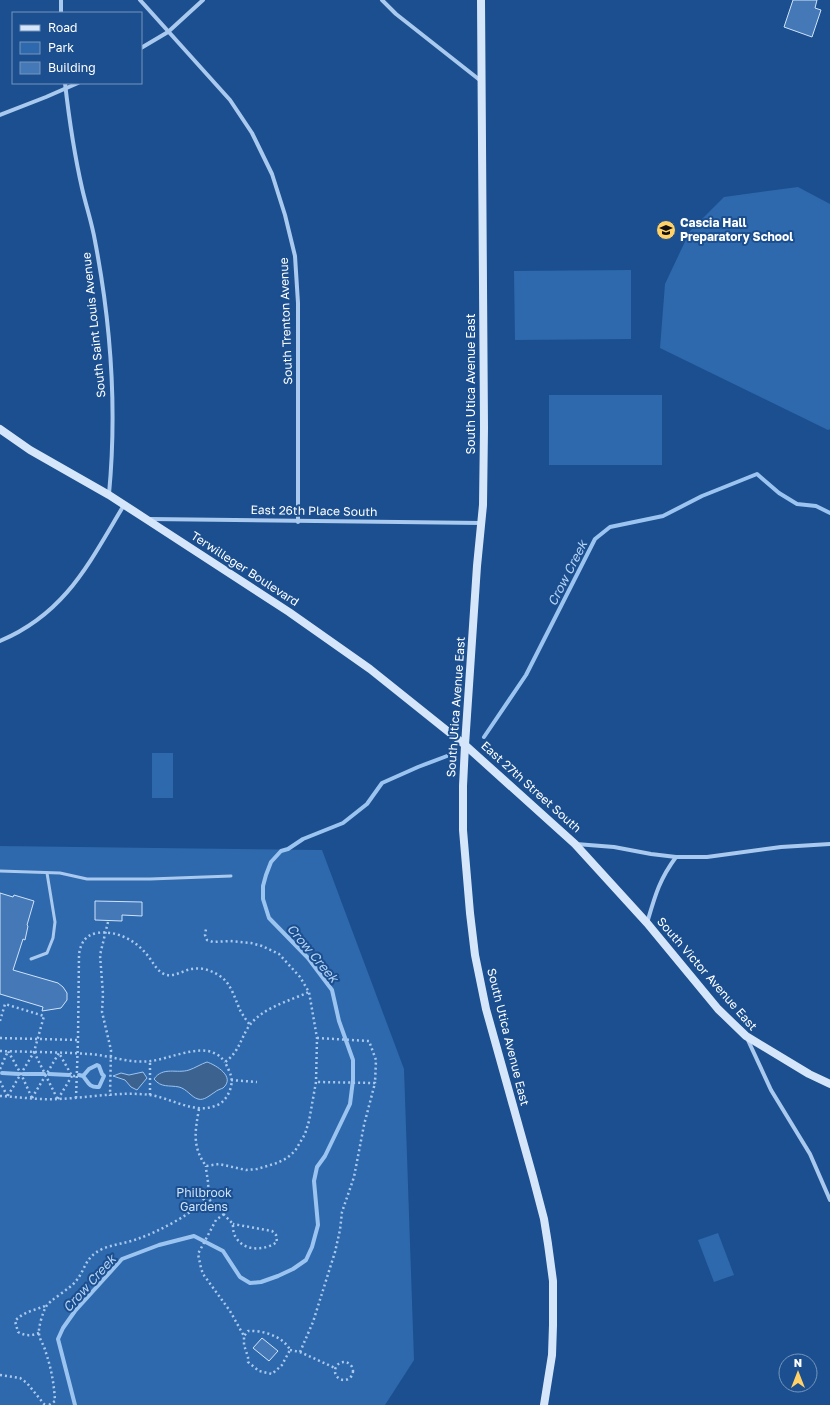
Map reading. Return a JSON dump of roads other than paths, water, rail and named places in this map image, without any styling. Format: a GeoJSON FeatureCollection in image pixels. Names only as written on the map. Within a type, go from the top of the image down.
{"type":"FeatureCollection","features":[{"type":"Feature","properties":{"kind":"street"},"geometry":{"type":"LineString","coordinates":[[61,0],[61,12]]}},
{"type":"Feature","properties":{"kind":"street","name":"South Trenton Avenue"},"geometry":{"type":"LineString","coordinates":[[140,0],[230,100],[252,133],[272,174],[285,214],[295,256],[298,303],[298,522]]}},
{"type":"Feature","properties":{"kind":"street"},"geometry":{"type":"LineString","coordinates":[[142,47],[168,32],[202,0]]}},
{"type":"Feature","properties":{"kind":"street"},"geometry":{"type":"LineString","coordinates":[[382,0],[396,14],[481,82]]}},
{"type":"Feature","properties":{"kind":"street","name":"South Utica Avenue East"},"geometry":{"type":"LineString","coordinates":[[481,0],[484,428],[483,505],[477,566],[465,745],[463,830],[475,955],[494,1040],[544,1219],[553,1281],[552,1355],[544,1405]]}},
{"type":"Feature","properties":{"kind":"street","name":"South Saint Louis Avenue"},"geometry":{"type":"LineString","coordinates":[[65,84],[73,145],[95,240],[109,340],[113,433],[109,495]]}},
{"type":"Feature","properties":{"kind":"street"},"geometry":{"type":"LineString","coordinates":[[0,115],[76,84]]}},
{"type":"Feature","properties":{"kind":"street","name":"Terwilleger Boulevard"},"geometry":{"type":"LineString","coordinates":[[0,429],[30,450],[109,495],[289,612],[370,669],[465,745]]}},
{"type":"Feature","properties":{"kind":"street"},"geometry":{"type":"LineString","coordinates":[[0,641],[18,633],[35,622],[58,603],[86,568],[124,505]]}},
{"type":"Feature","properties":{"kind":"street","name":"East 26th Place South"},"geometry":{"type":"LineString","coordinates":[[146,519],[481,523]]}},
{"type":"Feature","properties":{"kind":"street","name":"East 27th Street South"},"geometry":{"type":"LineString","coordinates":[[465,745],[575,844],[614,847],[676,857],[707,857],[781,847],[830,844]]}},
{"type":"Feature","properties":{"kind":"street","name":"South Victor Avenue East"},"geometry":{"type":"LineString","coordinates":[[575,844],[647,923],[718,1009],[746,1036],[771,1090],[810,1154],[830,1200]]}},
{"type":"Feature","properties":{"kind":"street"},"geometry":{"type":"LineString","coordinates":[[647,923],[657,889],[665,872],[676,857]]}},
{"type":"Feature","properties":{"kind":"street"},"geometry":{"type":"LineString","coordinates":[[746,1036],[790,1063],[830,1084]]}},
{"type":"Feature","properties":{"kind":"lane"},"geometry":{"type":"LineString","coordinates":[[0,871],[60,873],[88,879],[150,879],[232,876]]}},
{"type":"Feature","properties":{"kind":"lane"},"geometry":{"type":"LineString","coordinates":[[31,959],[47,953],[53,938],[55,922],[47,873]]}},
{"type":"Feature","properties":{"kind":"waterway","name":"Crow Creek"},"geometry":{"type":"LineString","coordinates":[[484,737],[526,675],[595,539],[610,527],[663,516],[702,496],[757,474],[779,493],[797,504],[816,506],[830,513]]}},
{"type":"Feature","properties":{"kind":"waterway","name":"Crow Creek"},"geometry":{"type":"LineString","coordinates":[[75,1405],[58,1339],[63,1328],[75,1311],[122,1259],[159,1245],[194,1236],[223,1251],[240,1277],[250,1283],[261,1282],[278,1276],[293,1269],[306,1260],[312,1247],[318,1225],[314,1181],[317,1167],[325,1156],[350,1104],[353,1080],[353,1060],[339,1021],[332,990],[308,958],[269,918],[263,899],[263,886],[266,875],[271,862],[281,851],[288,849],[303,839],[343,823],[367,804],[382,783],[447,756]]}},
{"type":"Feature","properties":{"kind":"waterway"},"geometry":{"type":"LineString","coordinates":[[79,1075],[83,1076],[93,1087],[99,1087],[104,1076],[97,1065],[89,1069],[83,1076]]}},
{"type":"Feature","properties":{"kind":"waterway"},"geometry":{"type":"LineString","coordinates":[[2,1073],[19,1074]]}},
{"type":"Feature","properties":{"kind":"waterway"},"geometry":{"type":"LineString","coordinates":[[23,1074],[44,1074]]}},
{"type":"Feature","properties":{"kind":"waterway"},"geometry":{"type":"LineString","coordinates":[[49,1074],[69,1075]]}},
{"type":"Feature","properties":{"kind":"place","name":"Cascia Hall Preparatory School"},"geometry":{"type":"Point","coordinates":[666,230]}},
{"type":"Feature","properties":{"kind":"park label","name":"Philbrook Gardens"},"geometry":{"type":"Point","coordinates":[204,1200]}}]}
